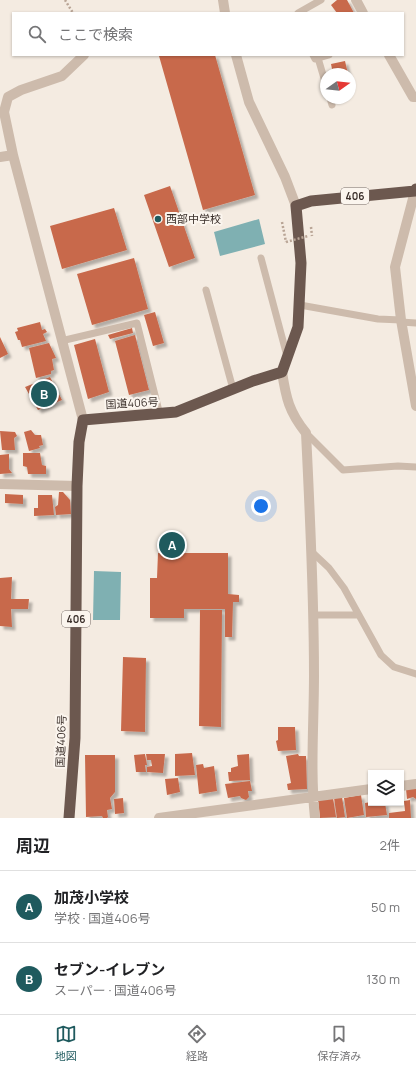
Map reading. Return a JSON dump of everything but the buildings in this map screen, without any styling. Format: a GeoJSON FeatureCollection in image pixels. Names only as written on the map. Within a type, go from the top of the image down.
{"type":"FeatureCollection","features":[{"type":"Feature","properties":{"kind":"highway","name":"406"},"geometry":{"type":"LineString","coordinates":[[296,206],[311,201],[416,190]]}},
{"type":"Feature","properties":{"kind":"highway"},"geometry":{"type":"LineString","coordinates":[[282,372],[298,327],[300,305],[301,263],[296,206]]}},
{"type":"Feature","properties":{"kind":"highway","name":"国道406号"},"geometry":{"type":"LineString","coordinates":[[69,818],[75,738],[77,486],[79,442],[83,420],[176,412],[233,389],[282,372]]}},
{"type":"Feature","properties":{"kind":"street"},"geometry":{"type":"LineString","coordinates":[[223,0],[225,12]]}},
{"type":"Feature","properties":{"kind":"street"},"geometry":{"type":"LineString","coordinates":[[356,0],[362,12]]}},
{"type":"Feature","properties":{"kind":"street"},"geometry":{"type":"LineString","coordinates":[[83,56],[62,76],[21,90],[8,97],[4,112],[13,155],[83,420]]}},
{"type":"Feature","properties":{"kind":"street"},"geometry":{"type":"LineString","coordinates":[[236,56],[249,102],[285,177],[296,206]]}},
{"type":"Feature","properties":{"kind":"street"},"geometry":{"type":"LineString","coordinates":[[390,56],[413,96],[416,97]]}},
{"type":"Feature","properties":{"kind":"street"},"geometry":{"type":"LineString","coordinates":[[0,157],[13,155]]}},
{"type":"Feature","properties":{"kind":"street"},"geometry":{"type":"LineString","coordinates":[[416,190],[395,267],[401,321],[416,406]]}},
{"type":"Feature","properties":{"kind":"street"},"geometry":{"type":"LineString","coordinates":[[282,372],[285,394],[294,418],[306,433],[312,552],[312,796],[315,818]]}},
{"type":"Feature","properties":{"kind":"street"},"geometry":{"type":"LineString","coordinates":[[0,484],[77,486]]}},
{"type":"Feature","properties":{"kind":"street"},"geometry":{"type":"LineString","coordinates":[[404,786],[416,784]]}},
{"type":"Feature","properties":{"kind":"street"},"geometry":{"type":"LineString","coordinates":[[159,818],[368,789]]}},
{"type":"Feature","properties":{"kind":"lane"},"geometry":{"type":"LineString","coordinates":[[300,12],[321,0]]}},
{"type":"Feature","properties":{"kind":"lane"},"geometry":{"type":"LineString","coordinates":[[316,57],[320,68]]}},
{"type":"Feature","properties":{"kind":"lane"},"geometry":{"type":"LineString","coordinates":[[261,258],[287,356]]}},
{"type":"Feature","properties":{"kind":"lane"},"geometry":{"type":"LineString","coordinates":[[206,290],[233,389]]}},
{"type":"Feature","properties":{"kind":"lane"},"geometry":{"type":"LineString","coordinates":[[300,305],[378,320],[416,323]]}},
{"type":"Feature","properties":{"kind":"lane"},"geometry":{"type":"LineString","coordinates":[[62,341],[137,323],[160,414]]}},
{"type":"Feature","properties":{"kind":"lane"},"geometry":{"type":"LineString","coordinates":[[306,433],[343,470],[398,466],[416,467]]}},
{"type":"Feature","properties":{"kind":"lane"},"geometry":{"type":"LineString","coordinates":[[312,552],[340,583],[381,655],[394,667],[416,674]]}},
{"type":"Feature","properties":{"kind":"lane"},"geometry":{"type":"LineString","coordinates":[[313,615],[358,615]]}},
{"type":"Feature","properties":{"kind":"path"},"geometry":{"type":"LineString","coordinates":[[65,0],[72,12]]}},
{"type":"Feature","properties":{"kind":"path"},"geometry":{"type":"LineString","coordinates":[[282,222],[286,242],[308,236]]}},
{"type":"Feature","properties":{"kind":"water"},"geometry":{"type":"Polygon","coordinates":[[[259,219],[265,244],[220,256],[214,232],[259,219]]]}},
{"type":"Feature","properties":{"kind":"water"},"geometry":{"type":"Polygon","coordinates":[[[94,571],[121,572],[120,620],[93,620],[94,571]]]}},
{"type":"Feature","properties":{"kind":"place","name":"西部中学校"},"geometry":{"type":"Point","coordinates":[158,219]}},
{"type":"Feature","properties":{"kind":"place","name":"セブン-イレブン"},"geometry":{"type":"Point","coordinates":[44,394]}},
{"type":"Feature","properties":{"kind":"place","name":"加茂小学校"},"geometry":{"type":"Point","coordinates":[172,545]}}]}
